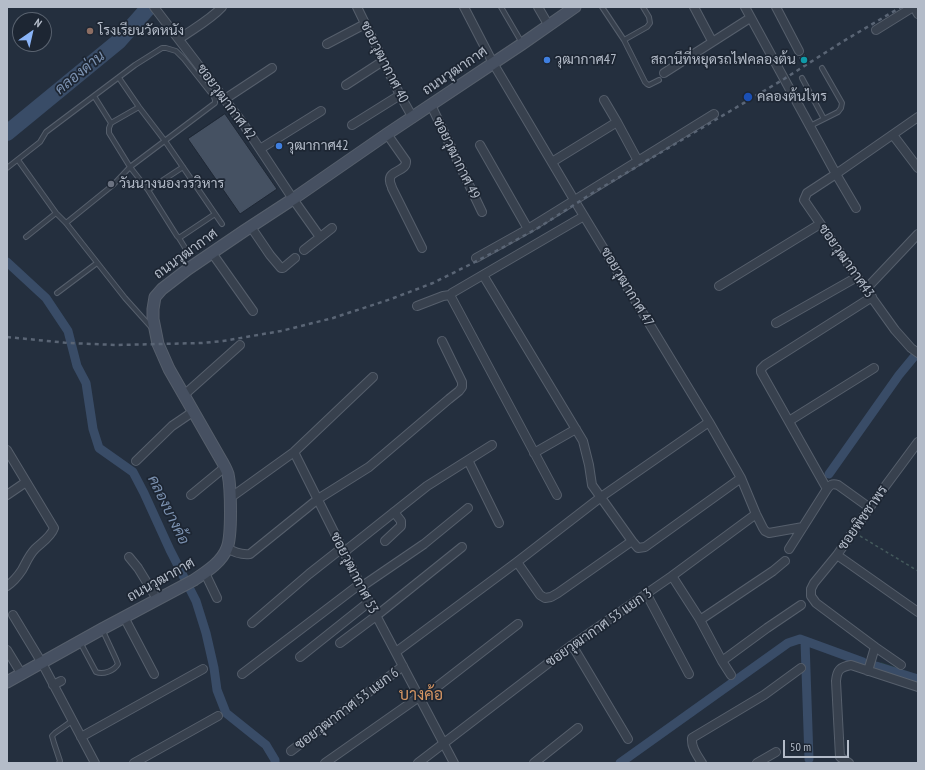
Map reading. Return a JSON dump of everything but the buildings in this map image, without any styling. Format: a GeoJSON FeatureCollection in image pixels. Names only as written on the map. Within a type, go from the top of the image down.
{"type":"FeatureCollection","features":[{"type":"Feature","properties":{"kind":"main road","name":"ถนนวุฒากาศ"},"geometry":{"type":"LineString","coordinates":[[7,682],[194,580],[205,573],[219,559],[227,548],[229,535],[230,498],[229,483],[225,467],[169,369],[158,344],[153,319],[155,297],[162,289],[188,269],[576,7]]}},
{"type":"Feature","properties":{"kind":"street","name":"ซอยวุฒากาศ 42"},"geometry":{"type":"LineString","coordinates":[[154,7],[225,99],[242,129],[260,149],[320,237]]}},
{"type":"Feature","properties":{"kind":"street"},"geometry":{"type":"LineString","coordinates":[[179,39],[222,7]]}},
{"type":"Feature","properties":{"kind":"street","name":"ซอยวุฒากาศ 40"},"geometry":{"type":"LineString","coordinates":[[357,7],[413,118]]}},
{"type":"Feature","properties":{"kind":"street","name":"ซอยวุฒากาศ 47"},"geometry":{"type":"LineString","coordinates":[[464,7],[493,63],[709,422],[741,478],[762,528],[769,533],[803,527]]}},
{"type":"Feature","properties":{"kind":"street"},"geometry":{"type":"LineString","coordinates":[[538,7],[549,26]]}},
{"type":"Feature","properties":{"kind":"street"},"geometry":{"type":"LineString","coordinates":[[694,7],[712,41]]}},
{"type":"Feature","properties":{"kind":"street"},"geometry":{"type":"LineString","coordinates":[[745,7],[856,208]]}},
{"type":"Feature","properties":{"kind":"street"},"geometry":{"type":"LineString","coordinates":[[776,7],[799,51]]}},
{"type":"Feature","properties":{"kind":"street"},"geometry":{"type":"LineString","coordinates":[[876,30],[913,7],[918,14]]}},
{"type":"Feature","properties":{"kind":"street"},"geometry":{"type":"LineString","coordinates":[[664,73],[750,18]]}},
{"type":"Feature","properties":{"kind":"street"},"geometry":{"type":"LineString","coordinates":[[327,44],[365,24]]}},
{"type":"Feature","properties":{"kind":"street"},"geometry":{"type":"LineString","coordinates":[[346,85],[383,61]]}},
{"type":"Feature","properties":{"kind":"street"},"geometry":{"type":"LineString","coordinates":[[225,99],[272,68]]}},
{"type":"Feature","properties":{"kind":"street"},"geometry":{"type":"LineString","coordinates":[[352,125],[400,94]]}},
{"type":"Feature","properties":{"kind":"street"},"geometry":{"type":"LineString","coordinates":[[604,100],[638,162]]}},
{"type":"Feature","properties":{"kind":"street","name":"ซอยวุฒากาศ 49"},"geometry":{"type":"LineString","coordinates":[[430,105],[482,212]]}},
{"type":"Feature","properties":{"kind":"street"},"geometry":{"type":"LineString","coordinates":[[260,149],[321,111]]}},
{"type":"Feature","properties":{"kind":"street"},"geometry":{"type":"LineString","coordinates":[[476,258],[575,201],[714,114]]}},
{"type":"Feature","properties":{"kind":"street","name":"ซอยวุฒากาศ43"},"geometry":{"type":"LineString","coordinates":[[918,117],[807,193],[804,200],[895,330],[910,348],[918,353]]}},
{"type":"Feature","properties":{"kind":"street"},"geometry":{"type":"LineString","coordinates":[[552,162],[617,122]]}},
{"type":"Feature","properties":{"kind":"street"},"geometry":{"type":"LineString","coordinates":[[387,134],[406,161],[405,166],[394,173],[390,178],[392,188],[422,248]]}},
{"type":"Feature","properties":{"kind":"street"},"geometry":{"type":"LineString","coordinates":[[893,135],[918,168]]}},
{"type":"Feature","properties":{"kind":"street"},"geometry":{"type":"LineString","coordinates":[[480,145],[528,229]]}},
{"type":"Feature","properties":{"kind":"street"},"geometry":{"type":"LineString","coordinates":[[417,306],[443,296],[450,295],[584,216]]}},
{"type":"Feature","properties":{"kind":"street"},"geometry":{"type":"LineString","coordinates":[[718,286],[820,224]]}},
{"type":"Feature","properties":{"kind":"street"},"geometry":{"type":"LineString","coordinates":[[251,227],[280,268],[283,268],[296,258]]}},
{"type":"Feature","properties":{"kind":"street"},"geometry":{"type":"LineString","coordinates":[[304,250],[332,228]]}},
{"type":"Feature","properties":{"kind":"street"},"geometry":{"type":"LineString","coordinates":[[866,289],[918,234]]}},
{"type":"Feature","properties":{"kind":"street"},"geometry":{"type":"LineString","coordinates":[[212,253],[253,311]]}},
{"type":"Feature","properties":{"kind":"street"},"geometry":{"type":"LineString","coordinates":[[483,275],[583,441],[592,485],[632,542],[638,548],[645,547],[741,478]]}},
{"type":"Feature","properties":{"kind":"street"},"geometry":{"type":"LineString","coordinates":[[776,324],[857,277]]}},
{"type":"Feature","properties":{"kind":"street"},"geometry":{"type":"LineString","coordinates":[[450,295],[557,495]]}},
{"type":"Feature","properties":{"kind":"street"},"geometry":{"type":"LineString","coordinates":[[827,489],[761,372],[761,369],[872,297]]}},
{"type":"Feature","properties":{"kind":"street"},"geometry":{"type":"LineString","coordinates":[[227,548],[239,554],[250,554],[318,499],[368,466],[459,391],[462,387],[462,382],[442,341]]}},
{"type":"Feature","properties":{"kind":"street"},"geometry":{"type":"LineString","coordinates":[[184,395],[240,345]]}},
{"type":"Feature","properties":{"kind":"street"},"geometry":{"type":"LineString","coordinates":[[789,421],[874,368]]}},
{"type":"Feature","properties":{"kind":"street"},"geometry":{"type":"LineString","coordinates":[[230,498],[294,452],[373,377]]}},
{"type":"Feature","properties":{"kind":"street"},"geometry":{"type":"LineString","coordinates":[[136,461],[172,426],[194,411]]}},
{"type":"Feature","properties":{"kind":"street"},"geometry":{"type":"LineString","coordinates":[[396,652],[601,497],[709,422]]}},
{"type":"Feature","properties":{"kind":"street"},"geometry":{"type":"LineString","coordinates":[[534,453],[576,429]]}},
{"type":"Feature","properties":{"kind":"street","name":"ซอยพิชชาพร"},"geometry":{"type":"LineString","coordinates":[[874,647],[816,603],[811,596],[811,589],[918,442]]}},
{"type":"Feature","properties":{"kind":"street"},"geometry":{"type":"LineString","coordinates":[[252,623],[309,574],[427,486],[492,445]]}},
{"type":"Feature","properties":{"kind":"street"},"geometry":{"type":"LineString","coordinates":[[7,450],[54,528],[52,533],[34,550],[19,574],[7,586]]}},
{"type":"Feature","properties":{"kind":"street","name":"ซอยวุฒากาศ 53"},"geometry":{"type":"LineString","coordinates":[[294,452],[376,616],[404,666],[454,763]]}},
{"type":"Feature","properties":{"kind":"street"},"geometry":{"type":"LineString","coordinates":[[468,460],[499,523]]}},
{"type":"Feature","properties":{"kind":"street"},"geometry":{"type":"LineString","coordinates":[[191,495],[225,467]]}},
{"type":"Feature","properties":{"kind":"street"},"geometry":{"type":"LineString","coordinates":[[7,495],[26,482]]}},
{"type":"Feature","properties":{"kind":"street"},"geometry":{"type":"LineString","coordinates":[[789,549],[830,485],[838,485],[870,508]]}},
{"type":"Feature","properties":{"kind":"street"},"geometry":{"type":"LineString","coordinates":[[242,674],[361,586],[424,544],[468,508]]}},
{"type":"Feature","properties":{"kind":"street"},"geometry":{"type":"LineString","coordinates":[[385,541],[401,526],[401,521],[394,512]]}},
{"type":"Feature","properties":{"kind":"street","name":"ซอยวุฒากาศ 53 แยก 3"},"geometry":{"type":"LineString","coordinates":[[418,763],[572,645],[672,576],[756,514]]}},
{"type":"Feature","properties":{"kind":"street"},"geometry":{"type":"LineString","coordinates":[[517,562],[540,595],[545,598],[551,597],[632,542]]}},
{"type":"Feature","properties":{"kind":"street"},"geometry":{"type":"LineString","coordinates":[[340,643],[462,547]]}},
{"type":"Feature","properties":{"kind":"street"},"geometry":{"type":"LineString","coordinates":[[837,555],[918,612]]}},
{"type":"Feature","properties":{"kind":"street"},"geometry":{"type":"LineString","coordinates":[[129,557],[138,568],[157,599]]}},
{"type":"Feature","properties":{"kind":"street"},"geometry":{"type":"LineString","coordinates":[[700,620],[773,571],[785,561]]}},
{"type":"Feature","properties":{"kind":"street"},"geometry":{"type":"LineString","coordinates":[[205,573],[217,598]]}},
{"type":"Feature","properties":{"kind":"street"},"geometry":{"type":"LineString","coordinates":[[672,576],[700,620],[731,675]]}},
{"type":"Feature","properties":{"kind":"street"},"geometry":{"type":"LineString","coordinates":[[646,593],[690,674]]}},
{"type":"Feature","properties":{"kind":"street"},"geometry":{"type":"LineString","coordinates":[[300,657],[369,602]]}},
{"type":"Feature","properties":{"kind":"street"},"geometry":{"type":"LineString","coordinates":[[722,661],[801,605]]}},
{"type":"Feature","properties":{"kind":"street"},"geometry":{"type":"LineString","coordinates":[[13,615],[42,663],[95,763]]}},
{"type":"Feature","properties":{"kind":"street"},"geometry":{"type":"LineString","coordinates":[[124,617],[154,674]]}},
{"type":"Feature","properties":{"kind":"street"},"geometry":{"type":"LineString","coordinates":[[325,763],[420,698],[518,624]]}},
{"type":"Feature","properties":{"kind":"street"},"geometry":{"type":"LineString","coordinates":[[572,645],[628,739]]}},
{"type":"Feature","properties":{"kind":"street"},"geometry":{"type":"LineString","coordinates":[[868,671],[874,647],[901,665]]}},
{"type":"Feature","properties":{"kind":"street"},"geometry":{"type":"LineString","coordinates":[[7,650],[21,673]]}},
{"type":"Feature","properties":{"kind":"street"},"geometry":{"type":"LineString","coordinates":[[849,763],[840,757],[836,681],[837,673],[843,667],[851,665],[918,687]]}},
{"type":"Feature","properties":{"kind":"street","name":"ซอยวุฒากาศ 53 แยก 6"},"geometry":{"type":"LineString","coordinates":[[291,751],[404,666]]}},
{"type":"Feature","properties":{"kind":"street"},"geometry":{"type":"LineString","coordinates":[[692,763],[700,760],[692,743],[692,738],[764,695],[801,668]]}},
{"type":"Feature","properties":{"kind":"street"},"geometry":{"type":"LineString","coordinates":[[81,737],[203,669]]}},
{"type":"Feature","properties":{"kind":"street"},"geometry":{"type":"LineString","coordinates":[[53,685],[62,681]]}},
{"type":"Feature","properties":{"kind":"street"},"geometry":{"type":"LineString","coordinates":[[134,763],[218,716]]}},
{"type":"Feature","properties":{"kind":"street"},"geometry":{"type":"LineString","coordinates":[[534,763],[578,728]]}},
{"type":"Feature","properties":{"kind":"street"},"geometry":{"type":"LineString","coordinates":[[758,763],[776,752]]}},
{"type":"Feature","properties":{"kind":"lane"},"geometry":{"type":"LineString","coordinates":[[501,7],[522,44]]}},
{"type":"Feature","properties":{"kind":"lane"},"geometry":{"type":"LineString","coordinates":[[602,7],[624,40],[645,82],[650,85],[659,80]]}},
{"type":"Feature","properties":{"kind":"lane"},"geometry":{"type":"LineString","coordinates":[[624,40],[647,27],[650,23],[649,17],[643,7]]}},
{"type":"Feature","properties":{"kind":"lane"},"geometry":{"type":"LineString","coordinates":[[7,168],[40,142],[46,132],[136,65],[162,48],[171,48],[176,51],[214,97],[215,103],[130,167],[113,185],[66,223]]}},
{"type":"Feature","properties":{"kind":"lane"},"geometry":{"type":"LineString","coordinates":[[810,126],[838,112],[841,108],[842,103],[822,68]]}},
{"type":"Feature","properties":{"kind":"lane"},"geometry":{"type":"LineString","coordinates":[[119,78],[139,107],[165,140],[222,224]]}},
{"type":"Feature","properties":{"kind":"lane"},"geometry":{"type":"LineString","coordinates":[[802,78],[824,119]]}},
{"type":"Feature","properties":{"kind":"lane"},"geometry":{"type":"LineString","coordinates":[[94,96],[111,123]]}},
{"type":"Feature","properties":{"kind":"lane"},"geometry":{"type":"LineString","coordinates":[[139,107],[111,123],[108,133],[130,167],[148,190],[187,251]]}},
{"type":"Feature","properties":{"kind":"lane"},"geometry":{"type":"LineString","coordinates":[[18,160],[56,213],[66,223],[125,298],[156,331]]}},
{"type":"Feature","properties":{"kind":"lane"},"geometry":{"type":"LineString","coordinates":[[148,190],[183,167]]}},
{"type":"Feature","properties":{"kind":"lane"},"geometry":{"type":"LineString","coordinates":[[26,237],[56,213]]}},
{"type":"Feature","properties":{"kind":"lane"},"geometry":{"type":"LineString","coordinates":[[179,238],[215,214]]}},
{"type":"Feature","properties":{"kind":"lane"},"geometry":{"type":"LineString","coordinates":[[57,293],[97,263]]}},
{"type":"Feature","properties":{"kind":"lane"},"geometry":{"type":"LineString","coordinates":[[80,641],[96,672],[103,674],[116,667],[118,664],[116,658],[102,629]]}},
{"type":"Feature","properties":{"kind":"lane"},"geometry":{"type":"LineString","coordinates":[[59,763],[60,761],[52,736],[72,721]]}},
{"type":"Feature","properties":{"kind":"path"},"geometry":{"type":"LineString","coordinates":[[858,535],[918,571]]}},
{"type":"Feature","properties":{"kind":"green space"},"geometry":{"type":"Polygon","coordinates":[[[881,662],[918,675],[918,684],[879,671],[881,662]]]}},
{"type":"Feature","properties":{"kind":"waterway","name":"คลองด่าน"},"geometry":{"type":"LineString","coordinates":[[7,133],[119,41],[149,7]]}},
{"type":"Feature","properties":{"kind":"waterway","name":"คลองบางค้อ"},"geometry":{"type":"LineString","coordinates":[[7,262],[46,298],[68,331],[77,366],[86,383],[93,429],[99,448],[133,472],[196,601],[206,633],[214,668],[217,690],[226,713],[266,745],[275,760],[275,763]]}},
{"type":"Feature","properties":{"kind":"waterway"},"geometry":{"type":"LineString","coordinates":[[829,474],[899,375],[918,352]]}},
{"type":"Feature","properties":{"kind":"waterway"},"geometry":{"type":"LineString","coordinates":[[620,763],[788,643],[800,639],[863,662]]}},
{"type":"Feature","properties":{"kind":"waterway"},"geometry":{"type":"LineString","coordinates":[[805,641],[809,759]]}},
{"type":"Feature","properties":{"kind":"waterway"},"geometry":{"type":"LineString","coordinates":[[876,666],[918,679]]}},
{"type":"Feature","properties":{"kind":"railway"},"geometry":{"type":"LineString","coordinates":[[7,337],[68,343],[116,345],[202,343],[223,341],[281,331],[333,318],[391,299],[433,283],[538,228],[591,194],[784,79],[901,7]]}},
{"type":"Feature","properties":{"kind":"place","name":"โรงเรียนวัดหนัง"},"geometry":{"type":"Point","coordinates":[90,31]}},
{"type":"Feature","properties":{"kind":"place","name":"วุฒากาศ47"},"geometry":{"type":"Point","coordinates":[547,60]}},
{"type":"Feature","properties":{"kind":"place","name":"สถานีที่หยุดรถไฟคลองต้น"},"geometry":{"type":"Point","coordinates":[804,60]}},
{"type":"Feature","properties":{"kind":"place","name":"คลองต้นไทร"},"geometry":{"type":"Point","coordinates":[748,97]}},
{"type":"Feature","properties":{"kind":"place","name":"วุฒากาศ42"},"geometry":{"type":"Point","coordinates":[279,146]}},
{"type":"Feature","properties":{"kind":"place","name":"วันนางนองวรวิหาร"},"geometry":{"type":"Point","coordinates":[111,184]}},
{"type":"Feature","properties":{"kind":"district","name":"บางค้อ"},"geometry":{"type":"Point","coordinates":[421,695]}}]}
